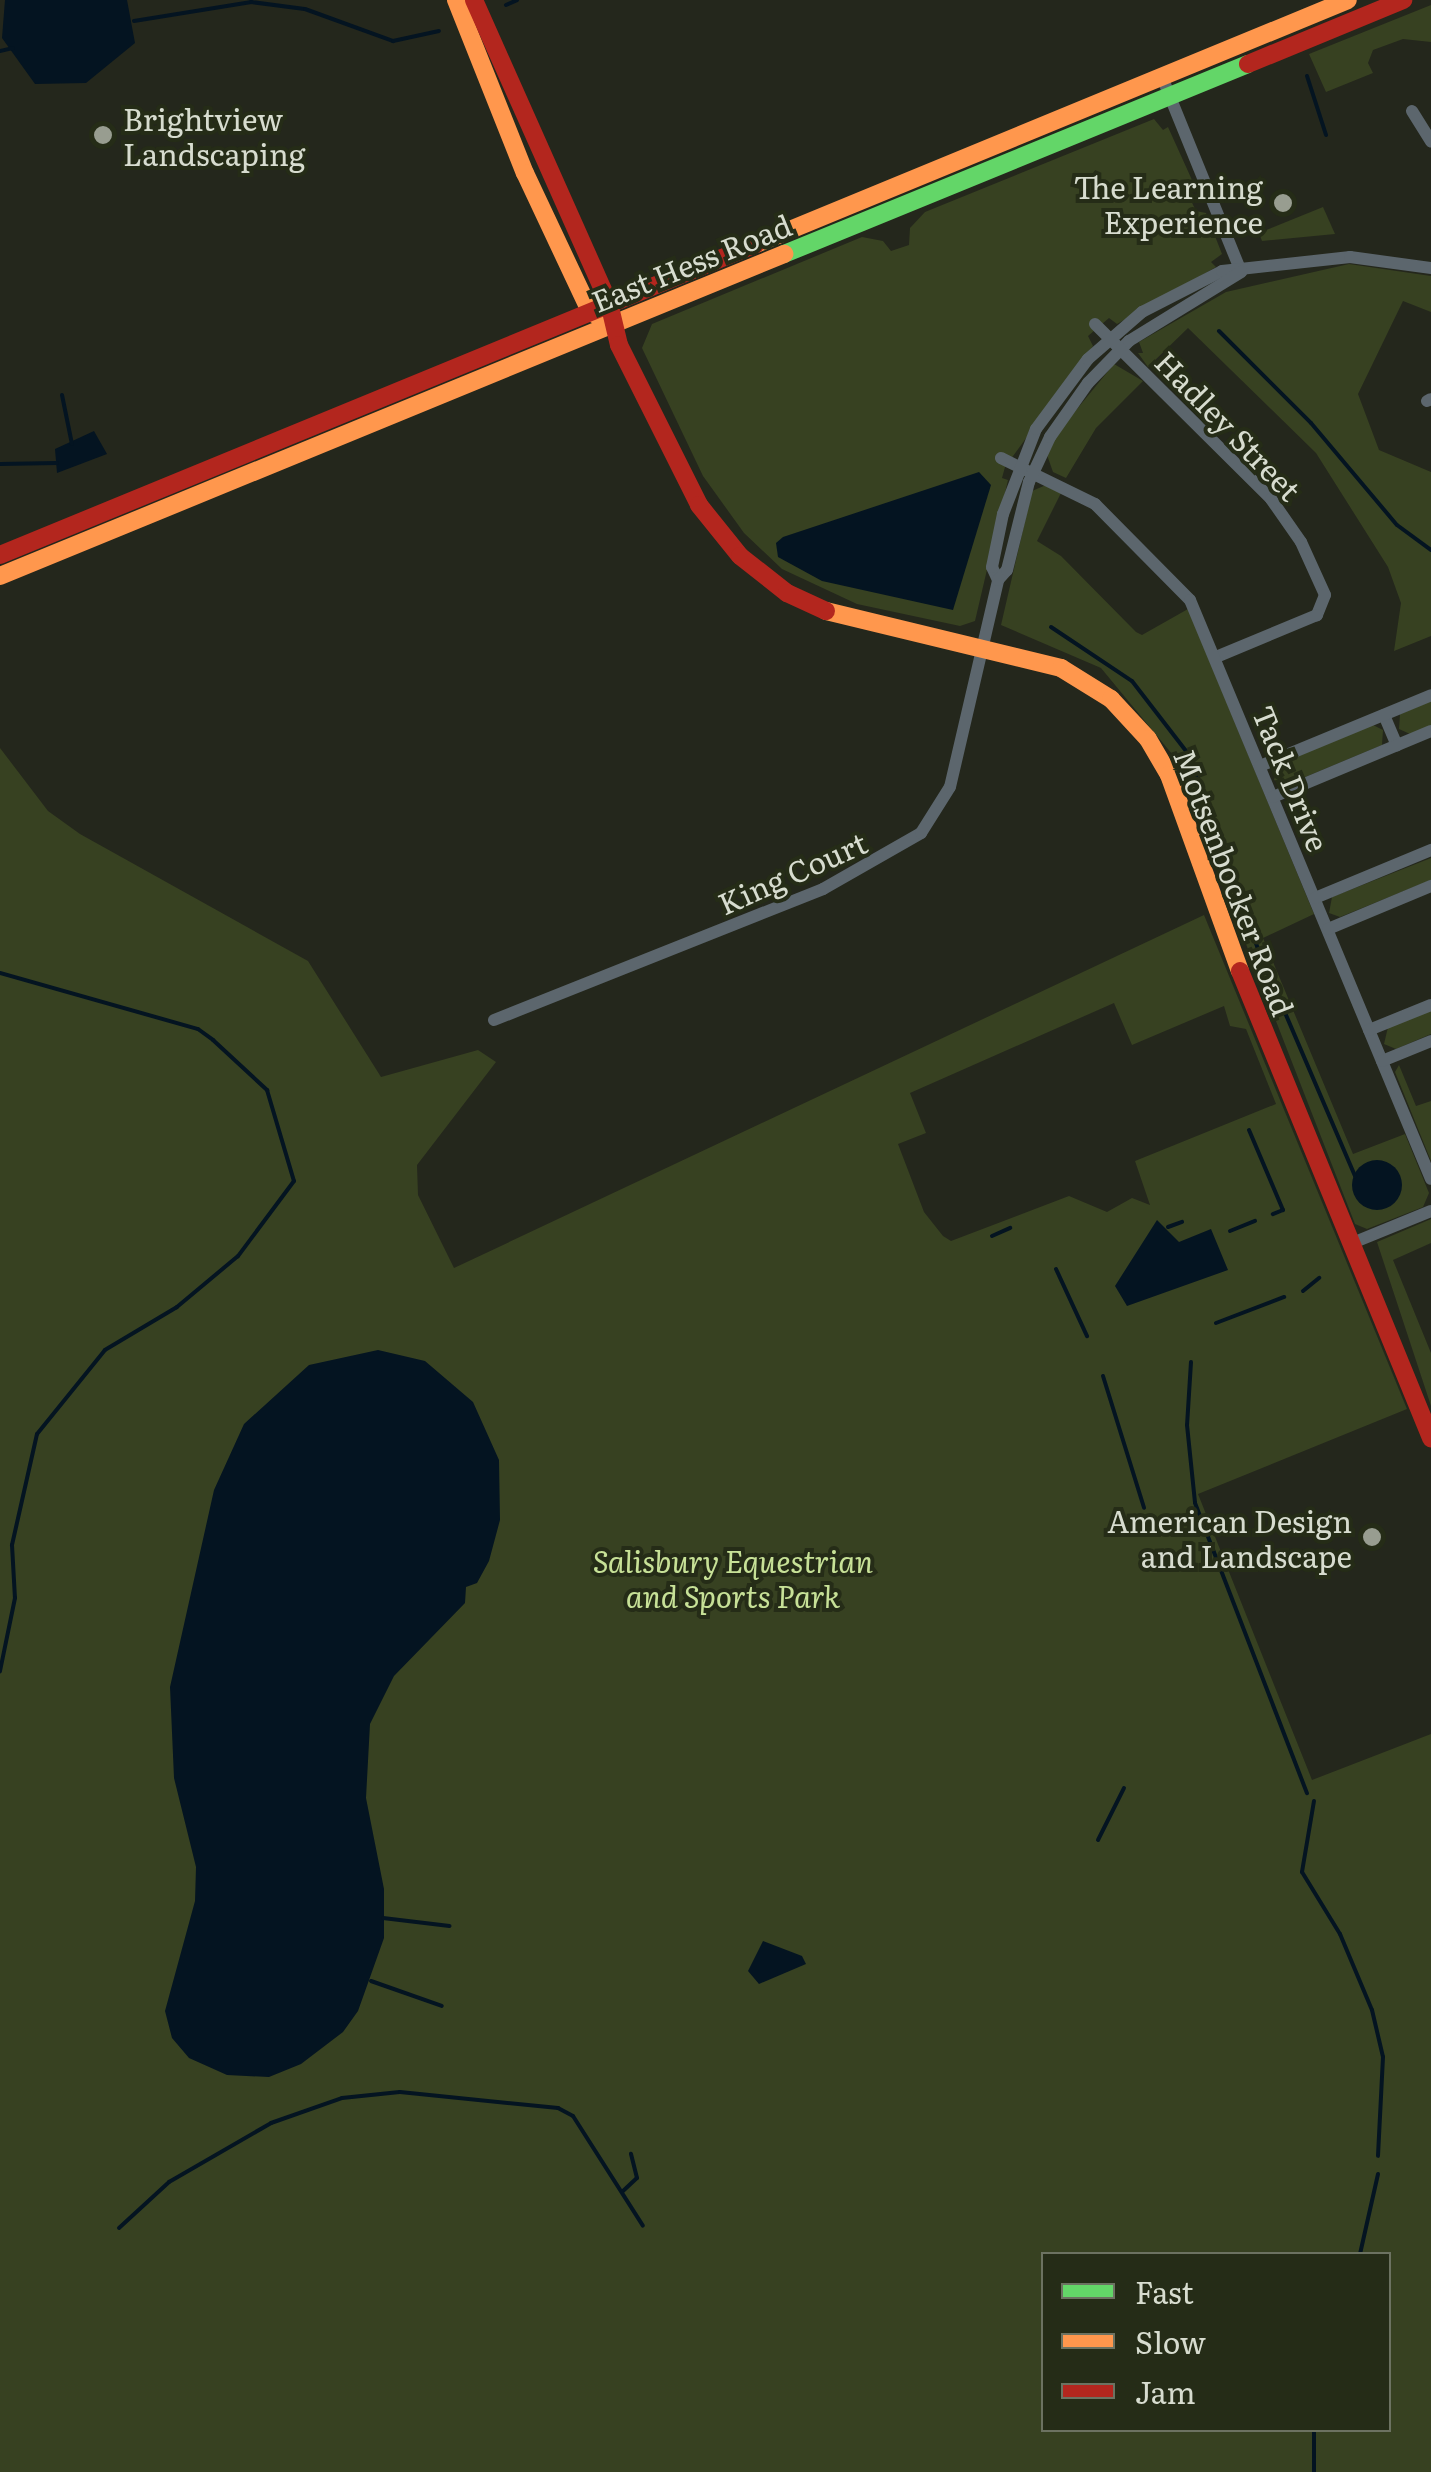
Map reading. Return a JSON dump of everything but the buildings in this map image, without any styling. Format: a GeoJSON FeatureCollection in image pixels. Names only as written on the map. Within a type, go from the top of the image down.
{"type":"FeatureCollection","features":[{"type":"Feature","properties":{"kind":"main road","name":"Motsenbocker Road"},"geometry":{"type":"LineString","coordinates":[[456,0],[519,159],[590,311],[610,325]]}},
{"type":"Feature","properties":{"kind":"main road","name":"Motsenbocker Road"},"geometry":{"type":"LineString","coordinates":[[474,0],[609,303],[610,325],[699,505],[740,556],[814,607],[985,648],[1085,680],[1124,711],[1156,751],[1350,1244],[1431,1438]]}},
{"type":"Feature","properties":{"kind":"main road","name":"East Hess Road"},"geometry":{"type":"LineString","coordinates":[[0,555],[1348,0]]}},
{"type":"Feature","properties":{"kind":"main road","name":"East Hess Road"},"geometry":{"type":"LineString","coordinates":[[0,576],[1403,0]]}},
{"type":"Feature","properties":{"kind":"street"},"geometry":{"type":"LineString","coordinates":[[1162,77],[1241,272]]}},
{"type":"Feature","properties":{"kind":"street"},"geometry":{"type":"LineString","coordinates":[[1412,111],[1431,142]]}},
{"type":"Feature","properties":{"kind":"street"},"geometry":{"type":"LineString","coordinates":[[1026,468],[1053,403],[1109,338],[1182,288],[1222,271],[1241,272],[1350,257],[1431,268]]}},
{"type":"Feature","properties":{"kind":"street"},"geometry":{"type":"LineString","coordinates":[[1026,468],[1069,408],[1120,349],[1241,272]]}},
{"type":"Feature","properties":{"kind":"street","name":"Hadley Street"},"geometry":{"type":"LineString","coordinates":[[1095,324],[1284,515],[1320,582],[1329,609],[1216,657]]}},
{"type":"Feature","properties":{"kind":"street","name":"Tack Drive"},"geometry":{"type":"LineString","coordinates":[[1001,458],[1096,504],[1170,573],[1194,608],[1431,1179]]}},
{"type":"Feature","properties":{"kind":"street","name":"King Court"},"geometry":{"type":"LineString","coordinates":[[494,1020],[823,890],[913,841],[950,787],[998,580],[994,553],[1026,468]]}},
{"type":"Feature","properties":{"kind":"street"},"geometry":{"type":"LineString","coordinates":[[1260,766],[1431,695]]}},
{"type":"Feature","properties":{"kind":"street"},"geometry":{"type":"LineString","coordinates":[[1384,715],[1397,745]]}},
{"type":"Feature","properties":{"kind":"street"},"geometry":{"type":"LineString","coordinates":[[1273,796],[1431,731]]}},
{"type":"Feature","properties":{"kind":"street"},"geometry":{"type":"LineString","coordinates":[[1315,898],[1431,850]]}},
{"type":"Feature","properties":{"kind":"street"},"geometry":{"type":"LineString","coordinates":[[1328,929],[1431,886]]}},
{"type":"Feature","properties":{"kind":"street"},"geometry":{"type":"LineString","coordinates":[[1369,1030],[1431,1005]]}},
{"type":"Feature","properties":{"kind":"street"},"geometry":{"type":"LineString","coordinates":[[1382,1061],[1431,1041]]}},
{"type":"Feature","properties":{"kind":"street"},"geometry":{"type":"LineString","coordinates":[[1350,1244],[1431,1211]]}},
{"type":"Feature","properties":{"kind":"green space"},"geometry":{"type":"Polygon","coordinates":[[[1431,5],[1431,42],[1403,39],[1373,50],[1368,63],[1373,73],[1326,92],[1309,54],[1431,5]]]}},
{"type":"Feature","properties":{"kind":"green space"},"geometry":{"type":"Polygon","coordinates":[[[1154,119],[1163,130],[1168,127],[1192,180],[1185,188],[1196,211],[1206,213],[1222,254],[1211,262],[1216,267],[1117,324],[1109,318],[1088,336],[1093,346],[1005,467],[1002,478],[1008,480],[975,621],[960,626],[857,604],[782,569],[744,533],[703,476],[642,348],[652,324],[862,237],[883,241],[891,251],[909,245],[910,228],[925,212],[1154,119]]]}},
{"type":"Feature","properties":{"kind":"green space"},"geometry":{"type":"Polygon","coordinates":[[[1323,207],[1335,234],[1262,241],[1259,233],[1323,207]]]}},
{"type":"Feature","properties":{"kind":"green space"},"geometry":{"type":"Polygon","coordinates":[[[1349,264],[1431,276],[1431,312],[1403,301],[1358,394],[1379,450],[1431,472],[1431,636],[1394,651],[1401,603],[1388,567],[1316,453],[1188,328],[1148,367],[1138,353],[1143,353],[1139,342],[1226,292],[1349,264]]]}},
{"type":"Feature","properties":{"kind":"green space"},"geometry":{"type":"Polygon","coordinates":[[[1114,364],[1143,381],[1096,428],[1066,478],[1053,472],[1047,455],[1059,431],[1114,364]]]}},
{"type":"Feature","properties":{"kind":"green space"},"geometry":{"type":"Polygon","coordinates":[[[1046,485],[1062,491],[1037,541],[1061,556],[1136,632],[1142,635],[1188,609],[1314,914],[1263,938],[1353,1154],[1405,1134],[1429,1193],[1423,1207],[1367,1229],[1355,1224],[1172,754],[1101,668],[1001,625],[1032,491],[1046,485]]]}},
{"type":"Feature","properties":{"kind":"green space"},"geometry":{"type":"Polygon","coordinates":[[[1431,701],[1431,726],[1410,734],[1399,729],[1400,714],[1431,701]]]}},
{"type":"Feature","properties":{"kind":"green space"},"geometry":{"type":"Polygon","coordinates":[[[1373,725],[1383,730],[1382,745],[1286,785],[1274,780],[1278,764],[1373,725]]]}},
{"type":"Feature","properties":{"kind":"green space","name":"Salisbury Equestrian and Sports Park"},"geometry":{"type":"Polygon","coordinates":[[[0,748],[48,811],[80,834],[308,961],[381,1077],[478,1050],[496,1062],[417,1165],[418,1195],[454,1268],[1204,915],[1407,1409],[1198,1494],[1312,1780],[1431,1734],[1431,2472],[0,2472],[0,748]],[[1114,1003],[910,1093],[926,1133],[898,1144],[924,1212],[943,1236],[951,1241],[1069,1196],[1107,1212],[1132,1198],[1150,1205],[1135,1161],[1276,1104],[1246,1029],[1230,1026],[1224,1006],[1132,1045],[1114,1003]]]}},
{"type":"Feature","properties":{"kind":"green space"},"geometry":{"type":"Polygon","coordinates":[[[1431,858],[1431,880],[1340,917],[1329,913],[1332,897],[1431,858]]]}},
{"type":"Feature","properties":{"kind":"green space"},"geometry":{"type":"Polygon","coordinates":[[[1431,1009],[1431,1034],[1396,1049],[1384,1044],[1388,1027],[1431,1009]]]}},
{"type":"Feature","properties":{"kind":"green space"},"geometry":{"type":"Polygon","coordinates":[[[1399,1065],[1416,1106],[1431,1101],[1431,1161],[1395,1072],[1399,1065]]]}},
{"type":"Feature","properties":{"kind":"green space"},"geometry":{"type":"Polygon","coordinates":[[[1431,1219],[1431,1243],[1393,1260],[1431,1353],[1431,1406],[1377,1242],[1431,1219]]]}},
{"type":"Feature","properties":{"kind":"water"},"geometry":{"type":"Polygon","coordinates":[[[5,0],[127,0],[135,43],[86,83],[35,84],[2,38],[5,0]]]}},
{"type":"Feature","properties":{"kind":"water"},"geometry":{"type":"Polygon","coordinates":[[[94,431],[107,454],[57,473],[55,449],[94,431]]]}},
{"type":"Feature","properties":{"kind":"water"},"geometry":{"type":"Polygon","coordinates":[[[979,472],[991,485],[953,610],[822,581],[778,557],[776,543],[783,537],[979,472]]]}},
{"type":"Feature","properties":{"kind":"water"},"geometry":{"type":"Polygon","coordinates":[[[1377,1160],[1394,1168],[1402,1185],[1394,1202],[1377,1210],[1360,1202],[1352,1185],[1360,1168],[1377,1160]]]}},
{"type":"Feature","properties":{"kind":"water"},"geometry":{"type":"Polygon","coordinates":[[[1157,1220],[1179,1242],[1211,1229],[1228,1270],[1127,1306],[1115,1286],[1157,1220]]]}},
{"type":"Feature","properties":{"kind":"water"},"geometry":{"type":"Polygon","coordinates":[[[378,1350],[425,1361],[473,1402],[499,1460],[500,1520],[489,1561],[477,1583],[466,1587],[465,1603],[394,1676],[370,1724],[366,1798],[384,1889],[384,1938],[358,2011],[343,2032],[301,2064],[269,2077],[227,2075],[189,2058],[172,2038],[165,2011],[195,1901],[196,1867],[174,1778],[170,1687],[214,1490],[244,1424],[309,1365],[378,1350]]]}},
{"type":"Feature","properties":{"kind":"water"},"geometry":{"type":"Polygon","coordinates":[[[763,1941],[802,1956],[806,1964],[759,1984],[748,1971],[763,1941]]]}},
{"type":"Feature","properties":{"kind":"waterway"},"geometry":{"type":"LineString","coordinates":[[506,5],[517,0]]}},
{"type":"Feature","properties":{"kind":"waterway"},"geometry":{"type":"LineString","coordinates":[[134,21],[251,2],[305,9],[393,41],[439,31]]}},
{"type":"Feature","properties":{"kind":"waterway"},"geometry":{"type":"LineString","coordinates":[[0,51],[13,48]]}},
{"type":"Feature","properties":{"kind":"waterway"},"geometry":{"type":"LineString","coordinates":[[1307,76],[1326,135]]}},
{"type":"Feature","properties":{"kind":"waterway"},"geometry":{"type":"LineString","coordinates":[[1219,331],[1311,423],[1397,525],[1431,550]]}},
{"type":"Feature","properties":{"kind":"waterway"},"geometry":{"type":"LineString","coordinates":[[62,395],[72,444]]}},
{"type":"Feature","properties":{"kind":"waterway"},"geometry":{"type":"LineString","coordinates":[[0,464],[57,463]]}},
{"type":"Feature","properties":{"kind":"waterway"},"geometry":{"type":"LineString","coordinates":[[1051,627],[1132,681],[1190,756],[1259,952],[1355,1176]]}},
{"type":"Feature","properties":{"kind":"waterway"},"geometry":{"type":"LineString","coordinates":[[0,973],[198,1029],[267,1090],[294,1181],[238,1256],[177,1307],[105,1350],[37,1434],[12,1545],[15,1598],[0,1671]]}},
{"type":"Feature","properties":{"kind":"waterway"},"geometry":{"type":"LineString","coordinates":[[1249,1130],[1283,1210],[1273,1214]]}},
{"type":"Feature","properties":{"kind":"waterway"},"geometry":{"type":"LineString","coordinates":[[1230,1231],[1255,1221]]}},
{"type":"Feature","properties":{"kind":"waterway"},"geometry":{"type":"LineString","coordinates":[[1168,1227],[1182,1222]]}},
{"type":"Feature","properties":{"kind":"waterway"},"geometry":{"type":"LineString","coordinates":[[992,1236],[1010,1228]]}},
{"type":"Feature","properties":{"kind":"waterway"},"geometry":{"type":"LineString","coordinates":[[1056,1269],[1087,1336]]}},
{"type":"Feature","properties":{"kind":"waterway"},"geometry":{"type":"LineString","coordinates":[[1303,1291],[1319,1278]]}},
{"type":"Feature","properties":{"kind":"waterway"},"geometry":{"type":"LineString","coordinates":[[1216,1323],[1284,1297]]}},
{"type":"Feature","properties":{"kind":"waterway"},"geometry":{"type":"LineString","coordinates":[[1191,1362],[1187,1425],[1195,1503],[1307,1793]]}},
{"type":"Feature","properties":{"kind":"waterway"},"geometry":{"type":"LineString","coordinates":[[1103,1376],[1144,1508]]}},
{"type":"Feature","properties":{"kind":"waterway"},"geometry":{"type":"LineString","coordinates":[[1098,1840],[1124,1788]]}},
{"type":"Feature","properties":{"kind":"waterway"},"geometry":{"type":"LineString","coordinates":[[1314,1801],[1302,1872],[1340,1934],[1372,2010],[1383,2057],[1378,2156]]}},
{"type":"Feature","properties":{"kind":"waterway"},"geometry":{"type":"LineString","coordinates":[[383,1918],[450,1926]]}},
{"type":"Feature","properties":{"kind":"waterway"},"geometry":{"type":"LineString","coordinates":[[371,1981],[442,2006]]}},
{"type":"Feature","properties":{"kind":"waterway"},"geometry":{"type":"LineString","coordinates":[[119,2228],[169,2182],[271,2123],[342,2098],[400,2092],[558,2108],[573,2116],[643,2226]]}},
{"type":"Feature","properties":{"kind":"waterway"},"geometry":{"type":"LineString","coordinates":[[623,2191],[637,2178],[631,2154]]}},
{"type":"Feature","properties":{"kind":"waterway"},"geometry":{"type":"LineString","coordinates":[[1360,2252],[1378,2174]]}},
{"type":"Feature","properties":{"kind":"waterway"},"geometry":{"type":"LineString","coordinates":[[1314,2432],[1314,2472]]}},
{"type":"Feature","properties":{"kind":"traffic: fast"},"geometry":{"type":"LineString","coordinates":[[784,254],[1248,64]]}},
{"type":"Feature","properties":{"kind":"traffic: slow"},"geometry":{"type":"LineString","coordinates":[[456,0],[525,173],[590,311],[599,317]]}},
{"type":"Feature","properties":{"kind":"traffic: slow"},"geometry":{"type":"LineString","coordinates":[[756,244],[1348,0]]}},
{"type":"Feature","properties":{"kind":"traffic: slow"},"geometry":{"type":"LineString","coordinates":[[0,576],[784,254]]}},
{"type":"Feature","properties":{"kind":"traffic: slow"},"geometry":{"type":"LineString","coordinates":[[826,611],[1061,668],[1111,699],[1148,739],[1169,775],[1240,971]]}},
{"type":"Feature","properties":{"kind":"traffic: jam"},"geometry":{"type":"LineString","coordinates":[[474,0],[609,303],[619,345],[699,505],[740,556],[787,593],[826,611]]}},
{"type":"Feature","properties":{"kind":"traffic: jam"},"geometry":{"type":"LineString","coordinates":[[1248,64],[1403,0]]}},
{"type":"Feature","properties":{"kind":"traffic: jam"},"geometry":{"type":"LineString","coordinates":[[0,555],[756,244]]}},
{"type":"Feature","properties":{"kind":"traffic: jam"},"geometry":{"type":"LineString","coordinates":[[1240,971],[1431,1438]]}},
{"type":"Feature","properties":{"kind":"place","name":"Brightview Landscaping"},"geometry":{"type":"Point","coordinates":[103,135]}},
{"type":"Feature","properties":{"kind":"place","name":"The Learning Experience"},"geometry":{"type":"Point","coordinates":[1283,203]}},
{"type":"Feature","properties":{"kind":"place","name":"American Design and Landscape"},"geometry":{"type":"Point","coordinates":[1372,1537]}}]}
